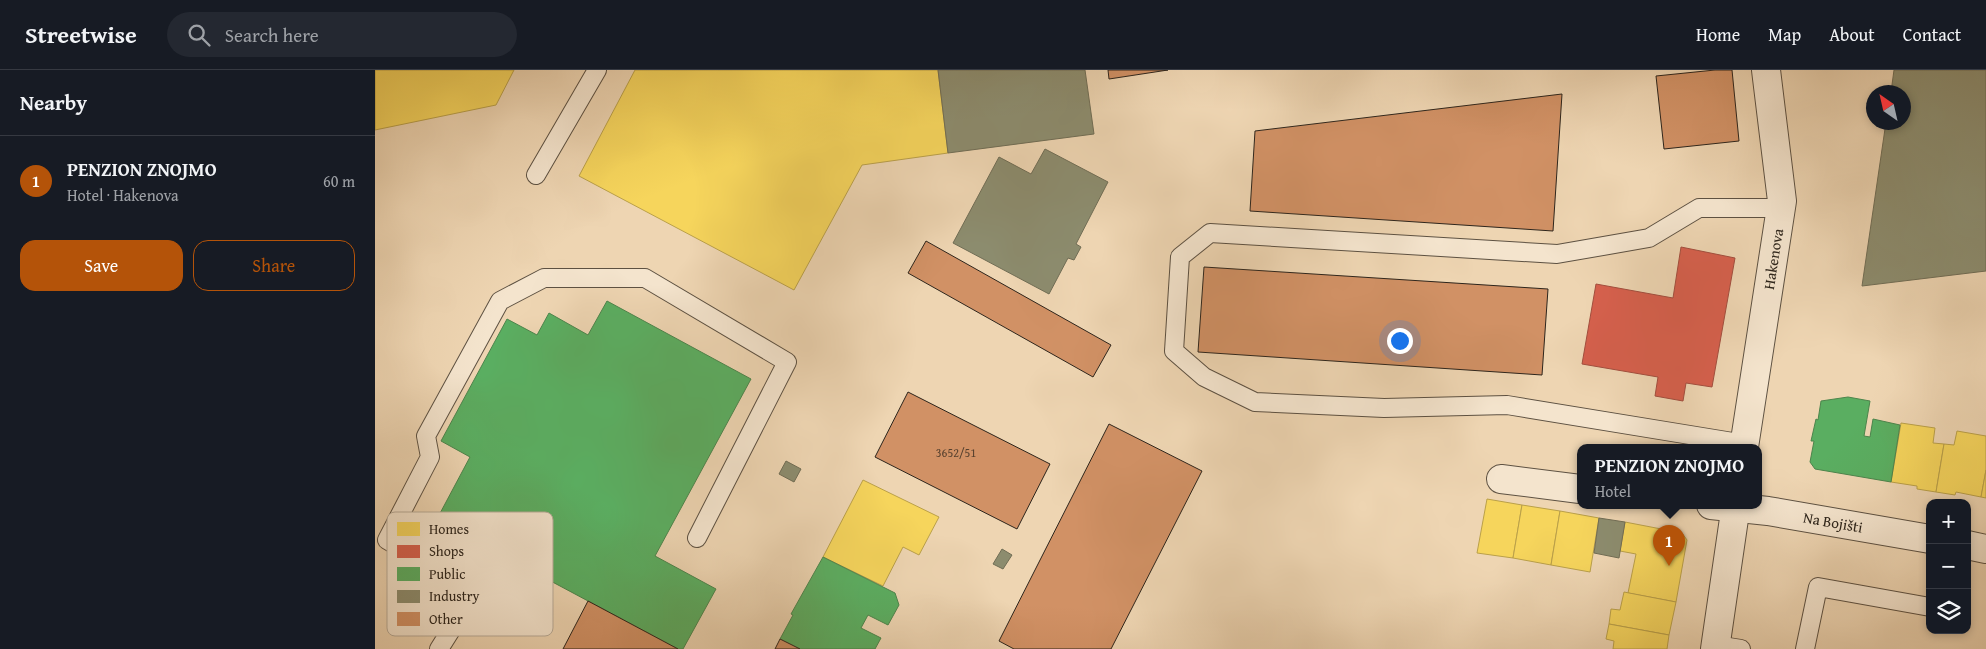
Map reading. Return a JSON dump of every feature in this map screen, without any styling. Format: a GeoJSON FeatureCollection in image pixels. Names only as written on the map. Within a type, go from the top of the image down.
{"type":"FeatureCollection","features":[{"type":"Feature","properties":{"kind":"street","name":"Hakenova"},"geometry":{"type":"LineString","coordinates":[[1745,444],[1782,201],[1765,70]]}},
{"type":"Feature","properties":{"kind":"street"},"geometry":{"type":"LineString","coordinates":[[1501,479],[1577,488]]}},
{"type":"Feature","properties":{"kind":"street"},"geometry":{"type":"LineString","coordinates":[[1724,648],[1727,509]]}},
{"type":"Feature","properties":{"kind":"street","name":"Na Bojišti"},"geometry":{"type":"LineString","coordinates":[[1752,509],[1926,538]]}},
{"type":"Feature","properties":{"kind":"street"},"geometry":{"type":"LineString","coordinates":[[1971,546],[1986,548]]}},
{"type":"Feature","properties":{"kind":"lane"},"geometry":{"type":"LineString","coordinates":[[536,175],[597,70]]}},
{"type":"Feature","properties":{"kind":"lane"},"geometry":{"type":"LineString","coordinates":[[1733,444],[1507,405],[1384,408],[1255,402],[1204,377],[1174,351],[1180,257],[1210,233],[1557,254],[1649,238],[1699,208],[1781,208]]}},
{"type":"Feature","properties":{"kind":"lane"},"geometry":{"type":"LineString","coordinates":[[402,512],[430,457],[426,436],[500,301],[544,278],[645,278],[787,362],[697,538]]}},
{"type":"Feature","properties":{"kind":"lane"},"geometry":{"type":"LineString","coordinates":[[1805,649],[1818,587],[1926,606]]}},
{"type":"Feature","properties":{"kind":"lane"},"geometry":{"type":"LineString","coordinates":[[439,649],[447,636]]}},
{"type":"Feature","properties":{"kind":"building: Homes"},"geometry":{"type":"Polygon","coordinates":[[[375,70],[514,70],[496,105],[375,130],[375,70]]]}},
{"type":"Feature","properties":{"kind":"building: Homes"},"geometry":{"type":"Polygon","coordinates":[[[635,70],[938,70],[948,153],[862,165],[794,290],[579,176],[635,70]]]}},
{"type":"Feature","properties":{"kind":"building: Homes"},"geometry":{"type":"Polygon","coordinates":[[[1901,423],[1935,428],[1933,443],[1944,444],[1936,492],[1917,489],[1917,486],[1891,482],[1901,423]]]}},
{"type":"Feature","properties":{"kind":"building: Homes"},"geometry":{"type":"Polygon","coordinates":[[[1957,431],[1986,436],[1986,470],[1981,497],[1956,492],[1955,495],[1936,492],[1944,444],[1954,445],[1957,431]]]}},
{"type":"Feature","properties":{"kind":"building: Homes"},"geometry":{"type":"Polygon","coordinates":[[[1986,470],[1986,498],[1981,497],[1986,470]]]}},
{"type":"Feature","properties":{"kind":"building: Homes"},"geometry":{"type":"Polygon","coordinates":[[[863,480],[939,517],[919,555],[903,547],[883,586],[823,557],[863,480]]]}},
{"type":"Feature","properties":{"kind":"building: Homes"},"geometry":{"type":"Polygon","coordinates":[[[1487,499],[1522,505],[1513,558],[1477,553],[1487,499]]]}},
{"type":"Feature","properties":{"kind":"building: Homes"},"geometry":{"type":"Polygon","coordinates":[[[1522,505],[1560,511],[1551,565],[1513,558],[1522,505]]]}},
{"type":"Feature","properties":{"kind":"building: Homes"},"geometry":{"type":"Polygon","coordinates":[[[1560,511],[1599,518],[1590,572],[1551,565],[1560,511]]]}},
{"type":"Feature","properties":{"kind":"building: Homes"},"geometry":{"type":"Polygon","coordinates":[[[1625,522],[1682,533],[1687,540],[1676,602],[1628,593],[1636,554],[1620,551],[1625,522]]]}},
{"type":"Feature","properties":{"kind":"building: Homes"},"geometry":{"type":"Polygon","coordinates":[[[1624,592],[1676,602],[1669,635],[1609,624],[1611,609],[1620,610],[1624,592]]]}},
{"type":"Feature","properties":{"kind":"building: Homes"},"geometry":{"type":"Polygon","coordinates":[[[1609,624],[1669,635],[1667,649],[1613,649],[1614,641],[1606,639],[1609,624]]]}},
{"type":"Feature","properties":{"kind":"building: Shops"},"geometry":{"type":"Polygon","coordinates":[[[1681,247],[1735,258],[1712,387],[1686,383],[1683,401],[1655,396],[1658,377],[1582,364],[1596,284],[1673,298],[1681,247]]]}},
{"type":"Feature","properties":{"kind":"building: Public"},"geometry":{"type":"Polygon","coordinates":[[[607,301],[751,379],[655,556],[716,589],[683,649],[678,649],[553,582],[553,512],[441,512],[470,457],[441,441],[507,319],[537,335],[549,313],[588,335],[607,301]]]}},
{"type":"Feature","properties":{"kind":"building: Public"},"geometry":{"type":"Polygon","coordinates":[[[1848,397],[1870,401],[1864,436],[1870,437],[1873,419],[1900,425],[1891,482],[1815,469],[1810,462],[1814,441],[1811,441],[1816,419],[1818,420],[1821,401],[1848,397]]]}},
{"type":"Feature","properties":{"kind":"building: Public"},"geometry":{"type":"Polygon","coordinates":[[[823,557],[895,593],[899,605],[888,625],[868,615],[861,628],[881,638],[875,649],[800,649],[780,639],[793,615],[791,614],[823,557]]]}},
{"type":"Feature","properties":{"kind":"building: Industry"},"geometry":{"type":"Polygon","coordinates":[[[938,70],[1085,70],[1094,134],[948,153],[938,70]]]}},
{"type":"Feature","properties":{"kind":"building: Industry"},"geometry":{"type":"Polygon","coordinates":[[[1894,70],[1986,70],[1986,271],[1862,286],[1885,130],[1911,130],[1911,85],[1892,85],[1894,70]]]}},
{"type":"Feature","properties":{"kind":"building: Industry"},"geometry":{"type":"Polygon","coordinates":[[[1045,149],[1108,182],[1076,244],[1081,247],[1074,260],[1068,258],[1049,294],[953,243],[999,157],[1031,174],[1045,149]]]}},
{"type":"Feature","properties":{"kind":"building: Industry"},"geometry":{"type":"Polygon","coordinates":[[[786,461],[801,469],[794,482],[779,474],[786,461]]]}},
{"type":"Feature","properties":{"kind":"building: Industry"},"geometry":{"type":"Polygon","coordinates":[[[1599,518],[1625,522],[1619,558],[1594,553],[1599,518]]]}},
{"type":"Feature","properties":{"kind":"building: Industry"},"geometry":{"type":"Polygon","coordinates":[[[1002,549],[1012,555],[1003,569],[993,564],[1002,549]]]}},
{"type":"Feature","properties":{"kind":"building: Other"},"geometry":{"type":"Polygon","coordinates":[[[1108,70],[1168,70],[1109,79],[1108,70]]]}},
{"type":"Feature","properties":{"kind":"building: Other"},"geometry":{"type":"Polygon","coordinates":[[[1732,70],[1739,141],[1664,149],[1656,76],[1732,70]]]}},
{"type":"Feature","properties":{"kind":"building: Other"},"geometry":{"type":"Polygon","coordinates":[[[1562,94],[1553,231],[1250,211],[1255,131],[1562,94]]]}},
{"type":"Feature","properties":{"kind":"building: Other"},"geometry":{"type":"Polygon","coordinates":[[[926,241],[1111,345],[1093,377],[908,273],[926,241]]]}},
{"type":"Feature","properties":{"kind":"building: Other"},"geometry":{"type":"Polygon","coordinates":[[[1204,267],[1548,289],[1542,375],[1198,352],[1204,267]]]}},
{"type":"Feature","properties":{"kind":"building: Other"},"geometry":{"type":"Polygon","coordinates":[[[908,392],[1050,464],[1017,529],[875,457],[908,392]]]}},
{"type":"Feature","properties":{"kind":"building: Other"},"geometry":{"type":"Polygon","coordinates":[[[1109,424],[1202,471],[1111,649],[1014,649],[999,641],[1109,424]]]}},
{"type":"Feature","properties":{"kind":"building: Other"},"geometry":{"type":"Polygon","coordinates":[[[588,601],[678,649],[563,649],[588,601]]]}},
{"type":"Feature","properties":{"kind":"building: Other"},"geometry":{"type":"Polygon","coordinates":[[[780,639],[800,649],[775,649],[780,639]]]}},
{"type":"Feature","properties":{"kind":"place","name":"PENZION ZNOJMO"},"geometry":{"type":"Point","coordinates":[1669,566]}}]}
